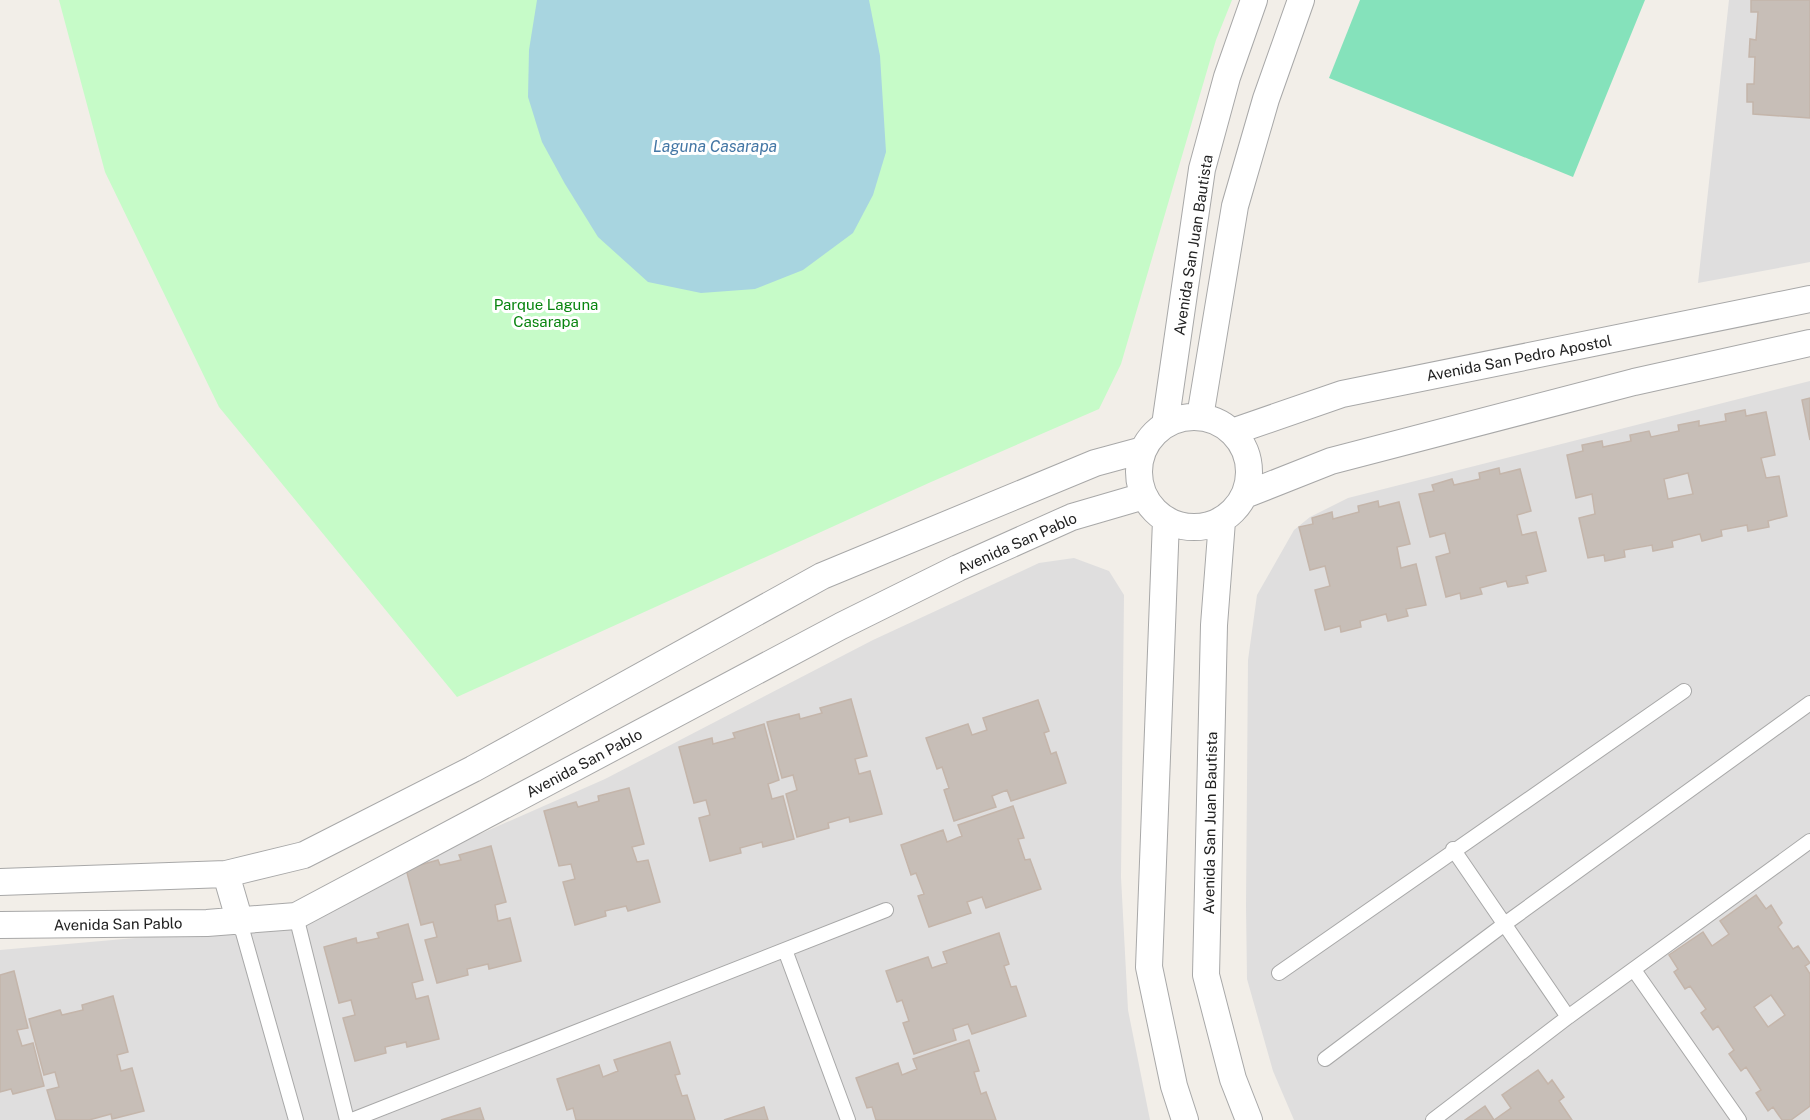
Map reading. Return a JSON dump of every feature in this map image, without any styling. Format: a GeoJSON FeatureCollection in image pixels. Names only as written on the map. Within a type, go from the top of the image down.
{"type":"FeatureCollection","features":[{"type":"Feature","properties":{"kind":"street","name":"Avenida San Juan Bautista"},"geometry":{"type":"LineString","coordinates":[[1166,425],[1202,169],[1227,77],[1254,0]]}},
{"type":"Feature","properties":{"kind":"street"},"geometry":{"type":"LineString","coordinates":[[1200,417],[1235,206],[1266,99],[1301,0]]}},
{"type":"Feature","properties":{"kind":"street","name":"Avenida San Pedro Apostol"},"geometry":{"type":"LineString","coordinates":[[1232,432],[1342,394],[1810,299]]}},
{"type":"Feature","properties":{"kind":"street"},"geometry":{"type":"LineString","coordinates":[[1245,495],[1353,455],[1634,382],[1810,343]]}},
{"type":"Feature","properties":{"kind":"street"},"geometry":{"type":"LineString","coordinates":[[1200,417],[1217,422],[1232,432],[1243,445],[1249,461],[1250,478],[1245,495],[1236,509],[1222,521],[1194,528],[1180,526],[1166,520],[1154,510],[1144,496],[1139,481],[1143,450],[1153,436],[1166,425],[1182,418],[1200,417]]}},
{"type":"Feature","properties":{"kind":"street"},"geometry":{"type":"LineString","coordinates":[[0,882],[226,873],[304,855],[473,769],[822,576],[1095,463],[1143,450]]}},
{"type":"Feature","properties":{"kind":"street","name":"Avenida San Pablo"},"geometry":{"type":"LineString","coordinates":[[0,925],[240,922],[296,916],[841,626],[958,568],[1072,517],[1144,496]]}},
{"type":"Feature","properties":{"kind":"street"},"geometry":{"type":"LineString","coordinates":[[1166,520],[1149,967],[1174,1086],[1185,1120]]}},
{"type":"Feature","properties":{"kind":"street","name":"Avenida San Juan Bautista"},"geometry":{"type":"LineString","coordinates":[[1222,521],[1214,625],[1206,975],[1233,1079],[1249,1120]]}},
{"type":"Feature","properties":{"kind":"street"},"geometry":{"type":"LineString","coordinates":[[226,873],[240,922]]}},
{"type":"Feature","properties":{"kind":"lane"},"geometry":{"type":"LineString","coordinates":[[1279,973],[1453,849],[1684,691]]}},
{"type":"Feature","properties":{"kind":"lane"},"geometry":{"type":"LineString","coordinates":[[1325,1059],[1506,923],[1810,703]]}},
{"type":"Feature","properties":{"kind":"lane"},"geometry":{"type":"LineString","coordinates":[[1433,1120],[1568,1017],[1810,841]]}},
{"type":"Feature","properties":{"kind":"lane"},"geometry":{"type":"LineString","coordinates":[[1453,849],[1506,923],[1568,1017]]}},
{"type":"Feature","properties":{"kind":"lane"},"geometry":{"type":"LineString","coordinates":[[352,1120],[886,909]]}},
{"type":"Feature","properties":{"kind":"lane"},"geometry":{"type":"LineString","coordinates":[[296,916],[347,1120]]}},
{"type":"Feature","properties":{"kind":"lane"},"geometry":{"type":"LineString","coordinates":[[240,922],[297,1120]]}},
{"type":"Feature","properties":{"kind":"lane"},"geometry":{"type":"LineString","coordinates":[[784,950],[848,1120]]}},
{"type":"Feature","properties":{"kind":"lane"},"geometry":{"type":"LineString","coordinates":[[1634,970],[1739,1120]]}},
{"type":"Feature","properties":{"kind":"shaded area"},"geometry":{"type":"Polygon","coordinates":[[[1729,0],[1810,0],[1810,262],[1698,283],[1729,0]]]}},
{"type":"Feature","properties":{"kind":"shaded area"},"geometry":{"type":"Polygon","coordinates":[[[1810,381],[1810,1120],[1294,1120],[1273,1071],[1247,979],[1246,906],[1248,660],[1257,595],[1294,530],[1310,517],[1348,498],[1810,381]]]}},
{"type":"Feature","properties":{"kind":"shaded area"},"geometry":{"type":"Polygon","coordinates":[[[1074,558],[1109,571],[1124,595],[1121,877],[1128,1010],[1150,1120],[0,1120],[0,950],[314,922],[389,874],[605,779],[873,640],[1039,563],[1074,558]]]}},
{"type":"Feature","properties":{"kind":"green space","name":"Parque Laguna Casarapa"},"geometry":{"type":"Polygon","coordinates":[[[59,0],[1232,0],[1216,40],[1121,364],[1099,409],[931,482],[457,697],[219,407],[105,172],[59,0]]]}},
{"type":"Feature","properties":{"kind":"green space"},"geometry":{"type":"Polygon","coordinates":[[[1360,0],[1645,0],[1573,177],[1329,78],[1360,0]]]}},
{"type":"Feature","properties":{"kind":"water","name":"Laguna Casarapa"},"geometry":{"type":"Polygon","coordinates":[[[537,0],[869,0],[880,56],[886,152],[873,195],[853,233],[803,270],[755,289],[701,293],[648,282],[598,237],[542,142],[528,97],[529,50],[537,0]]]}},
{"type":"Feature","properties":{"kind":"building"},"geometry":{"type":"Polygon","coordinates":[[[1751,0],[1810,0],[1810,118],[1753,114],[1753,102],[1747,102],[1747,84],[1754,84],[1755,57],[1749,57],[1750,39],[1756,40],[1758,12],[1751,12],[1751,0]]]}},
{"type":"Feature","properties":{"kind":"building"},"geometry":{"type":"Polygon","coordinates":[[[1810,398],[1810,440],[1802,400],[1810,398]]]}},
{"type":"Feature","properties":{"kind":"building"},"geometry":{"type":"Polygon","coordinates":[[[1745,410],[1746,416],[1766,412],[1775,455],[1761,458],[1766,478],[1779,476],[1787,516],[1768,521],[1769,527],[1748,531],[1747,525],[1721,530],[1722,536],[1702,541],[1700,534],[1672,541],[1673,547],[1653,551],[1652,545],[1624,550],[1625,557],[1605,561],[1604,555],[1588,558],[1579,518],[1595,514],[1592,494],[1576,498],[1567,455],[1583,451],[1582,445],[1602,441],[1603,447],[1631,441],[1630,435],[1649,431],[1651,437],[1679,431],[1678,425],[1699,421],[1699,426],[1726,421],[1725,414],[1745,410]],[[1688,473],[1664,479],[1668,499],[1693,494],[1688,473]]]}},
{"type":"Feature","properties":{"kind":"building"},"geometry":{"type":"Polygon","coordinates":[[[1499,468],[1500,474],[1520,469],[1531,511],[1517,515],[1522,535],[1536,532],[1546,571],[1526,576],[1528,583],[1508,587],[1506,581],[1480,588],[1482,594],[1461,599],[1460,593],[1446,597],[1436,557],[1450,553],[1445,533],[1430,537],[1419,494],[1434,491],[1432,485],[1452,479],[1454,485],[1480,479],[1479,473],[1499,468]]]}},
{"type":"Feature","properties":{"kind":"building"},"geometry":{"type":"Polygon","coordinates":[[[1378,501],[1379,507],[1399,502],[1410,544],[1397,547],[1401,568],[1416,564],[1426,605],[1406,609],[1408,616],[1388,621],[1386,614],[1360,621],[1361,627],[1341,632],[1340,626],[1325,630],[1315,590],[1330,586],[1325,566],[1310,570],[1299,527],[1313,524],[1312,518],[1332,512],[1333,519],[1359,512],[1358,506],[1378,501]]]}},
{"type":"Feature","properties":{"kind":"building"},"geometry":{"type":"Polygon","coordinates":[[[851,699],[867,756],[855,759],[859,774],[870,771],[882,814],[850,822],[849,817],[828,823],[829,828],[797,837],[786,794],[797,790],[793,775],[782,778],[767,722],[799,714],[800,719],[822,713],[820,708],[851,699]]]}},
{"type":"Feature","properties":{"kind":"building"},"geometry":{"type":"Polygon","coordinates":[[[1038,700],[1049,731],[1044,733],[1051,754],[1056,752],[1066,783],[1011,801],[1007,790],[992,796],[996,807],[954,821],[944,790],[949,788],[942,767],[937,769],[926,738],[968,724],[972,735],[987,730],[983,718],[1038,700]]]}},
{"type":"Feature","properties":{"kind":"building"},"geometry":{"type":"Polygon","coordinates":[[[764,724],[779,780],[768,784],[772,799],[783,796],[794,839],[763,847],[762,842],[740,848],[741,853],[710,861],[699,818],[710,815],[706,800],[694,803],[679,747],[712,738],[713,744],[735,738],[733,733],[764,724]]]}},
{"type":"Feature","properties":{"kind":"building"},"geometry":{"type":"Polygon","coordinates":[[[629,788],[644,844],[632,847],[637,862],[648,860],[660,902],[628,911],[626,906],[605,911],[606,916],[575,925],[563,882],[575,879],[571,864],[559,866],[544,811],[576,802],[578,807],[599,801],[598,796],[629,788]]]}},
{"type":"Feature","properties":{"kind":"building"},"geometry":{"type":"Polygon","coordinates":[[[1013,806],[1024,838],[1018,839],[1025,860],[1030,859],[1041,889],[986,908],[982,897],[967,902],[971,913],[929,927],[918,896],[924,894],[916,873],[911,875],[901,845],[943,830],[947,842],[962,836],[958,825],[1013,806]]]}},
{"type":"Feature","properties":{"kind":"building"},"geometry":{"type":"Polygon","coordinates":[[[491,846],[506,902],[495,905],[498,921],[510,918],[521,961],[489,969],[488,964],[467,969],[468,975],[437,983],[425,940],[437,937],[433,922],[421,925],[406,869],[438,860],[440,865],[461,860],[459,855],[491,846]]]}},
{"type":"Feature","properties":{"kind":"building"},"geometry":{"type":"Polygon","coordinates":[[[1756,895],[1766,909],[1771,905],[1782,923],[1778,927],[1793,949],[1798,946],[1810,963],[1805,966],[1810,974],[1810,1106],[1791,1120],[1782,1120],[1773,1107],[1768,1111],[1756,1093],[1761,1090],[1746,1067],[1741,1071],[1729,1054],[1734,1050],[1718,1026],[1713,1030],[1701,1013],[1706,1009],[1690,986],[1685,989],[1674,972],[1678,969],[1669,955],[1703,932],[1712,946],[1729,934],[1720,921],[1756,895]],[[1771,995],[1754,1007],[1768,1027],[1785,1015],[1771,995]]]}},
{"type":"Feature","properties":{"kind":"building"},"geometry":{"type":"Polygon","coordinates":[[[408,924],[423,980],[412,983],[416,999],[428,996],[439,1039],[407,1047],[406,1042],[385,1047],[386,1053],[355,1061],[343,1018],[355,1015],[351,1000],[339,1003],[324,947],[356,938],[357,943],[379,938],[377,933],[408,924]]]}},
{"type":"Feature","properties":{"kind":"building"},"geometry":{"type":"Polygon","coordinates":[[[999,933],[1009,964],[1004,966],[1011,987],[1016,986],[1026,1016],[972,1034],[968,1024],[953,1029],[956,1040],[914,1054],[903,1023],[909,1021],[902,1000],[897,1002],[886,971],[928,957],[932,968],[947,963],[943,952],[999,933]]]}},
{"type":"Feature","properties":{"kind":"building"},"geometry":{"type":"Polygon","coordinates":[[[14,971],[28,1028],[17,1030],[22,1046],[33,1043],[44,1086],[13,1094],[11,1089],[0,1092],[0,975],[14,971]]]}},
{"type":"Feature","properties":{"kind":"building"},"geometry":{"type":"Polygon","coordinates":[[[113,996],[128,1052],[117,1055],[121,1071],[132,1068],[144,1111],[112,1119],[111,1114],[89,1120],[56,1120],[47,1090],[59,1087],[55,1072],[44,1075],[29,1019],[60,1010],[62,1015],[83,1010],[82,1005],[113,996]]]}},
{"type":"Feature","properties":{"kind":"building"},"geometry":{"type":"Polygon","coordinates":[[[969,1040],[979,1071],[974,1072],[981,1094],[986,1092],[996,1120],[876,1120],[872,1107],[867,1108],[856,1078],[898,1063],[902,1075],[917,1069],[913,1059],[969,1040]]]}},
{"type":"Feature","properties":{"kind":"building"},"geometry":{"type":"Polygon","coordinates":[[[670,1042],[680,1074],[675,1075],[682,1096],[687,1095],[695,1120],[576,1120],[573,1108],[567,1110],[557,1079],[599,1065],[603,1077],[618,1071],[614,1060],[670,1042]]]}},
{"type":"Feature","properties":{"kind":"building"},"geometry":{"type":"Polygon","coordinates":[[[1538,1070],[1548,1084],[1552,1080],[1564,1097],[1559,1101],[1572,1120],[1494,1120],[1511,1108],[1502,1095],[1538,1070]]]}},
{"type":"Feature","properties":{"kind":"building"},"geometry":{"type":"Polygon","coordinates":[[[1485,1106],[1494,1120],[1465,1120],[1485,1106]]]}},
{"type":"Feature","properties":{"kind":"building"},"geometry":{"type":"Polygon","coordinates":[[[764,1107],[768,1120],[724,1120],[764,1107]]]}},
{"type":"Feature","properties":{"kind":"building"},"geometry":{"type":"Polygon","coordinates":[[[480,1108],[484,1120],[441,1120],[480,1108]]]}}]}
